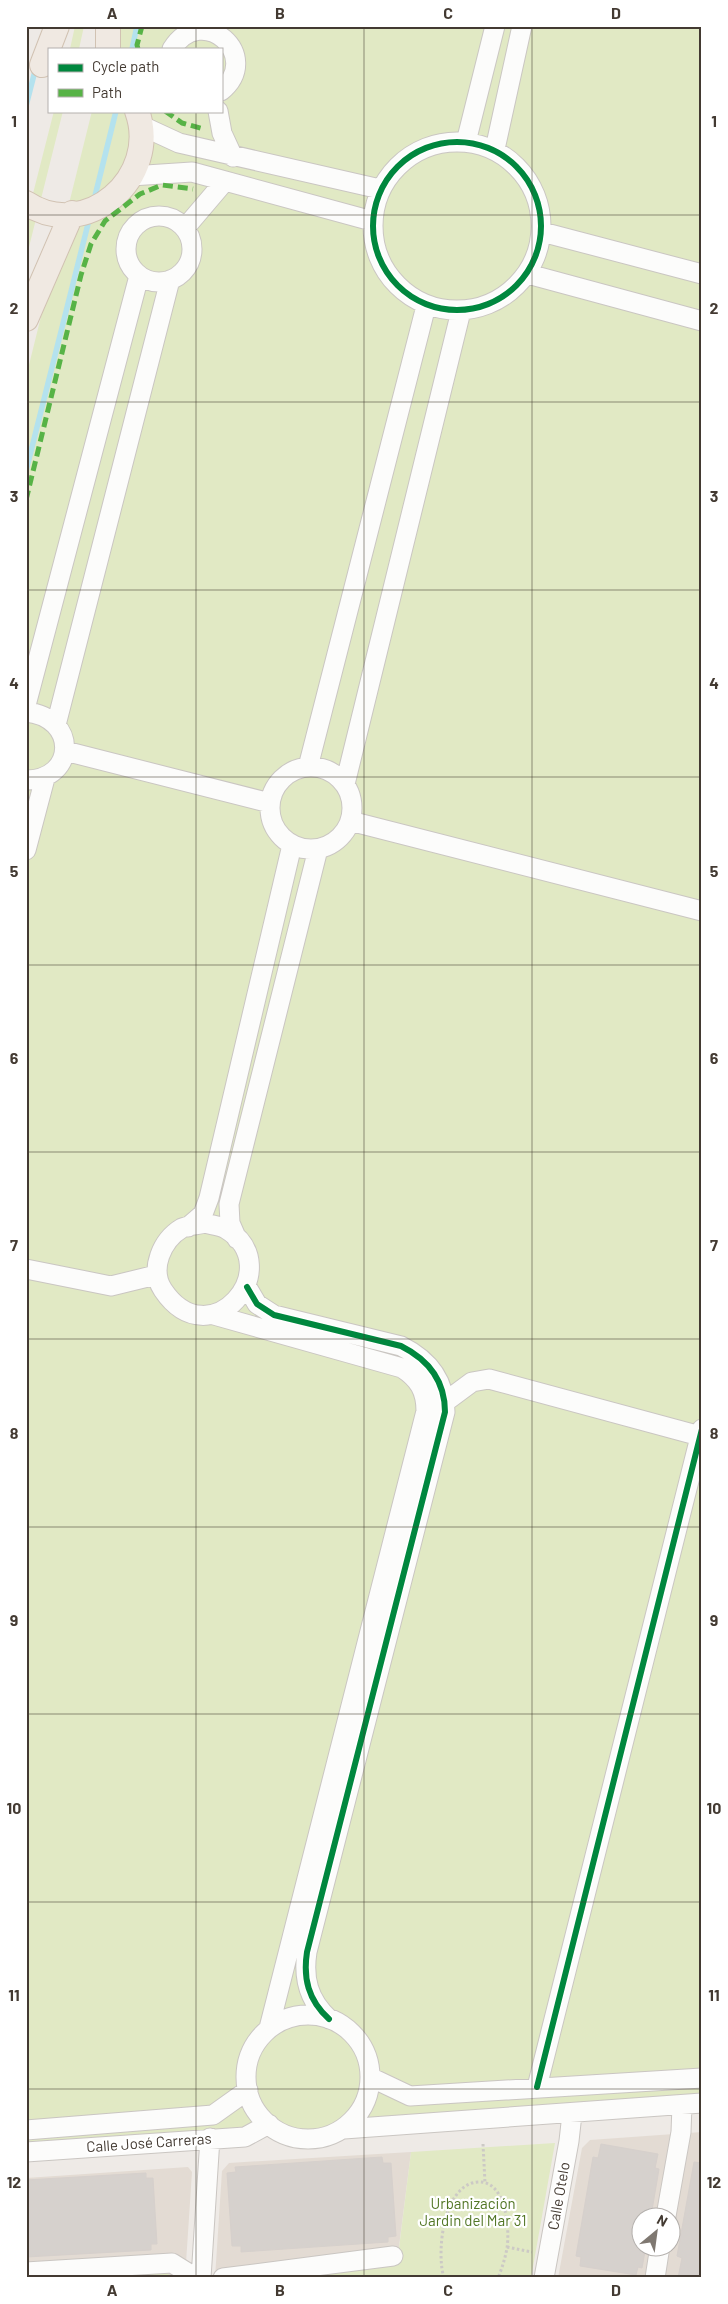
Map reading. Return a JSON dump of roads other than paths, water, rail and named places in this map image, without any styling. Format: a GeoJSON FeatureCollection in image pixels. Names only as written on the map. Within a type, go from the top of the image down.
{"type":"FeatureCollection","features":[{"type":"Feature","properties":{"kind":"main road"},"geometry":{"type":"LineString","coordinates":[[39,67],[57,26]]}},
{"type":"Feature","properties":{"kind":"main road"},"geometry":{"type":"LineString","coordinates":[[108,26],[108,48]]}},
{"type":"Feature","properties":{"kind":"main road"},"geometry":{"type":"LineString","coordinates":[[26,203],[57,214],[83,213],[106,203],[125,186],[138,163],[142,138],[138,118]]}},
{"type":"Feature","properties":{"kind":"main road"},"geometry":{"type":"LineString","coordinates":[[26,319],[72,213]]}},
{"type":"Feature","properties":{"kind":"street"},"geometry":{"type":"LineString","coordinates":[[466,142],[496,26]]}},
{"type":"Feature","properties":{"kind":"street"},"geometry":{"type":"LineString","coordinates":[[495,149],[522,26]]}},
{"type":"Feature","properties":{"kind":"street"},"geometry":{"type":"LineString","coordinates":[[173,48],[179,39],[199,28],[225,32],[234,52],[236,64],[232,80],[222,90]]}},
{"type":"Feature","properties":{"kind":"street"},"geometry":{"type":"LineString","coordinates":[[218,112],[222,133],[233,157]]}},
{"type":"Feature","properties":{"kind":"street"},"geometry":{"type":"LineString","coordinates":[[138,118],[179,143],[233,157],[380,189]]}},
{"type":"Feature","properties":{"kind":"street"},"geometry":{"type":"LineString","coordinates":[[472,142],[495,149],[505,156],[534,189],[542,232],[528,274],[499,300],[461,311],[426,306],[396,286],[377,256],[372,221],[380,189],[404,159],[436,143],[472,142]]}},
{"type":"Feature","properties":{"kind":"street"},"geometry":{"type":"LineString","coordinates":[[131,176],[192,172],[372,221]]}},
{"type":"Feature","properties":{"kind":"street"},"geometry":{"type":"LineString","coordinates":[[185,228],[225,181]]}},
{"type":"Feature","properties":{"kind":"street"},"geometry":{"type":"LineString","coordinates":[[156,215],[167,216],[177,220],[185,228],[192,242],[191,258],[187,268],[179,276],[159,282],[149,281],[138,276],[126,257],[125,245],[128,234],[135,225],[144,218],[156,215]]}},
{"type":"Feature","properties":{"kind":"street"},"geometry":{"type":"LineString","coordinates":[[542,232],[702,274]]}},
{"type":"Feature","properties":{"kind":"street"},"geometry":{"type":"LineString","coordinates":[[528,274],[702,321]]}},
{"type":"Feature","properties":{"kind":"street"},"geometry":{"type":"LineString","coordinates":[[26,705],[138,276]]}},
{"type":"Feature","properties":{"kind":"street"},"geometry":{"type":"LineString","coordinates":[[56,725],[170,280]]}},
{"type":"Feature","properties":{"kind":"street"},"geometry":{"type":"LineString","coordinates":[[308,767],[426,306]]}},
{"type":"Feature","properties":{"kind":"street"},"geometry":{"type":"LineString","coordinates":[[345,784],[461,311]]}},
{"type":"Feature","properties":{"kind":"street"},"geometry":{"type":"LineString","coordinates":[[26,712],[51,719],[62,733],[65,750],[59,767],[35,779],[26,850]]}},
{"type":"Feature","properties":{"kind":"street"},"geometry":{"type":"LineString","coordinates":[[65,750],[270,803]]}},
{"type":"Feature","properties":{"kind":"street"},"geometry":{"type":"LineString","coordinates":[[300,767],[317,767],[333,772],[345,784],[352,799],[350,821],[345,831],[333,843],[318,849],[305,849],[292,845],[279,834],[271,820],[270,803],[275,787],[286,774],[300,767]]}},
{"type":"Feature","properties":{"kind":"street"},"geometry":{"type":"LineString","coordinates":[[350,821],[702,911]]}},
{"type":"Feature","properties":{"kind":"street"},"geometry":{"type":"LineString","coordinates":[[188,1227],[203,1214],[209,1198],[292,845]]}},
{"type":"Feature","properties":{"kind":"street"},"geometry":{"type":"LineString","coordinates":[[236,1239],[230,1223],[229,1204],[318,849]]}},
{"type":"Feature","properties":{"kind":"street"},"geometry":{"type":"LineString","coordinates":[[214,1314],[234,1305],[247,1287],[250,1265],[242,1244],[226,1229],[204,1223],[183,1228],[166,1242],[158,1263],[156,1275],[172,1303],[192,1314],[214,1314],[402,1368],[418,1382],[426,1401],[426,1411],[269,2028]]}},
{"type":"Feature","properties":{"kind":"street"},"geometry":{"type":"LineString","coordinates":[[26,1269],[111,1286],[156,1275]]}},
{"type":"Feature","properties":{"kind":"street"},"geometry":{"type":"LineString","coordinates":[[247,1287],[257,1304],[274,1315],[401,1346],[413,1352],[433,1371],[440,1383],[445,1402],[445,1412],[424,1499],[307,1952],[305,1975],[307,1987],[319,2010],[349,2030],[363,2048],[370,2069],[369,2092],[360,2113],[344,2129]]}},
{"type":"Feature","properties":{"kind":"street"},"geometry":{"type":"LineString","coordinates":[[445,1402],[472,1382],[490,1379],[701,1432],[537,2087]]}},
{"type":"Feature","properties":{"kind":"street"},"geometry":{"type":"LineString","coordinates":[[329,2018],[308,2015],[288,2018],[269,2028],[253,2047],[246,2071],[248,2096],[261,2118],[278,2132],[300,2139],[323,2138],[344,2129],[702,2104]]}},
{"type":"Feature","properties":{"kind":"street"},"geometry":{"type":"LineString","coordinates":[[370,2077],[410,2096],[702,2078]]}},
{"type":"Feature","properties":{"kind":"street"},"geometry":{"type":"LineString","coordinates":[[26,2130],[213,2114],[248,2090]]}},
{"type":"Feature","properties":{"kind":"street"},"geometry":{"type":"LineString","coordinates":[[668,2206],[681,2132],[682,2105]]}},
{"type":"Feature","properties":{"kind":"street","name":"Calle Otelo"},"geometry":{"type":"LineString","coordinates":[[544,2278],[569,2141],[572,2114]]}},
{"type":"Feature","properties":{"kind":"street","name":"Calle José Carreras"},"geometry":{"type":"LineString","coordinates":[[26,2152],[244,2136],[269,2124]]}},
{"type":"Feature","properties":{"kind":"street"},"geometry":{"type":"LineString","coordinates":[[200,2278],[210,2138]]}},
{"type":"Feature","properties":{"kind":"street"},"geometry":{"type":"LineString","coordinates":[[223,2278],[393,2256]]}},
{"type":"Feature","properties":{"kind":"street"},"geometry":{"type":"LineString","coordinates":[[655,2278],[658,2256]]}},
{"type":"Feature","properties":{"kind":"street"},"geometry":{"type":"LineString","coordinates":[[26,2272],[172,2262],[196,2278]]}},
{"type":"Feature","properties":{"kind":"waterway"},"geometry":{"type":"LineString","coordinates":[[132,48],[137,26]]}},
{"type":"Feature","properties":{"kind":"waterway"},"geometry":{"type":"LineString","coordinates":[[26,106],[36,67]]}},
{"type":"Feature","properties":{"kind":"waterway"},"geometry":{"type":"LineString","coordinates":[[94,200],[116,112]]}},
{"type":"Feature","properties":{"kind":"waterway"},"geometry":{"type":"LineString","coordinates":[[26,471],[90,216]]}},
{"type":"Feature","properties":{"kind":"park label","name":"Urbanización Jardin del Mar 31"},"geometry":{"type":"Point","coordinates":[473,2212]}}]}
